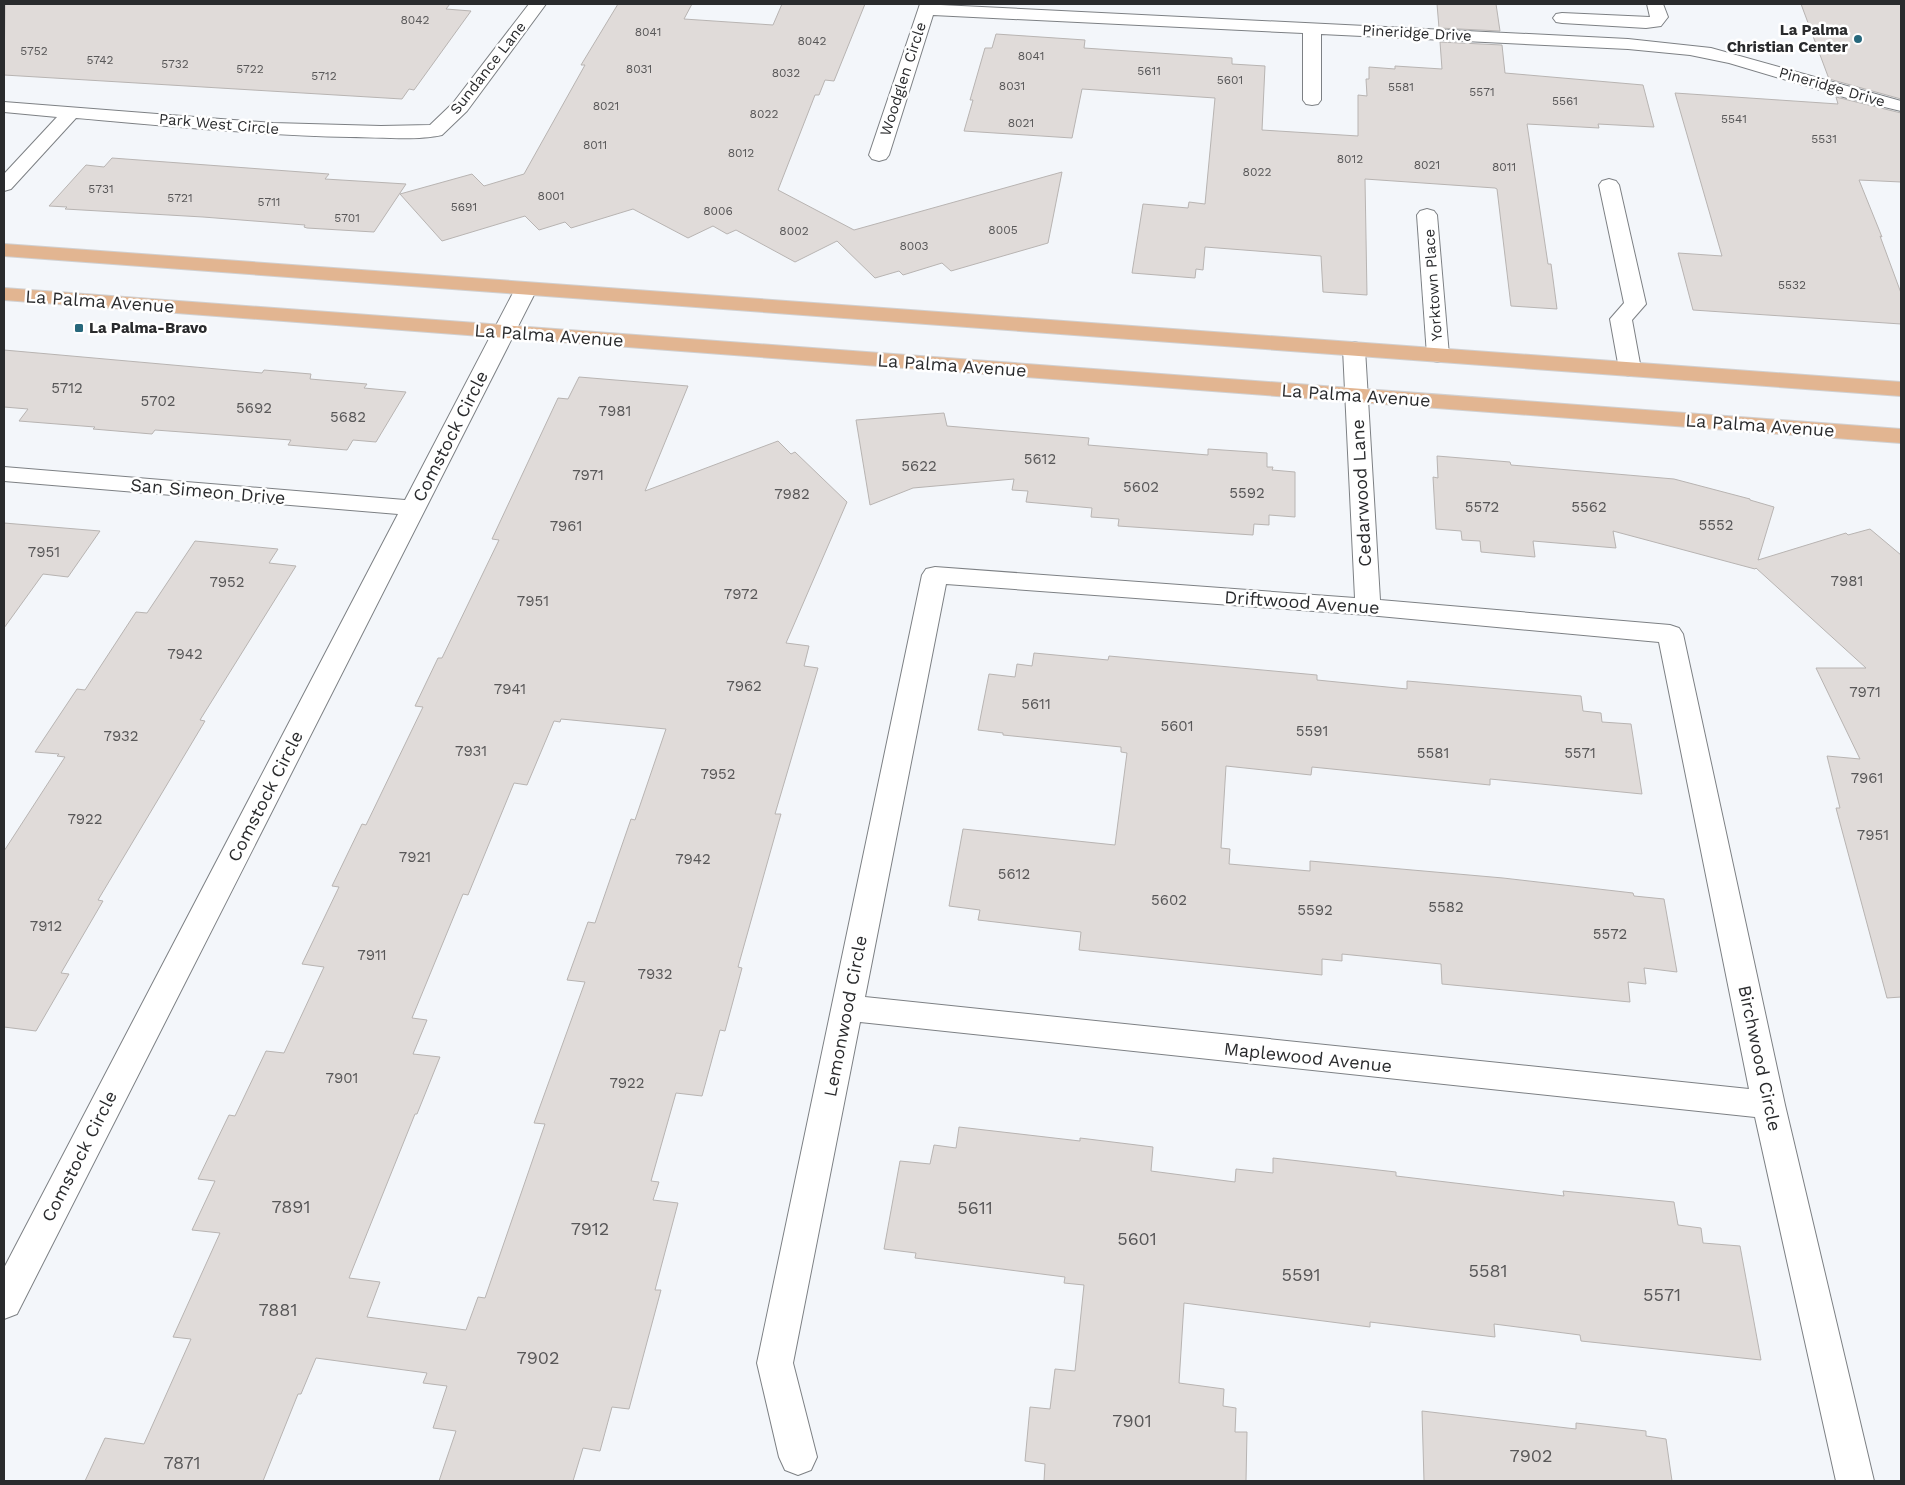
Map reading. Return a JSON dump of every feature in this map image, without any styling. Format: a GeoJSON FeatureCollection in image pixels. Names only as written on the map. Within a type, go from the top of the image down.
{"type":"FeatureCollection","features":[{"type":"Feature","properties":{"kind":"main road"},"geometry":{"type":"LineString","coordinates":[[4,250],[1901,388]]}},
{"type":"Feature","properties":{"kind":"main road","name":"La Palma Avenue"},"geometry":{"type":"LineString","coordinates":[[4,294],[1901,436]]}},
{"type":"Feature","properties":{"kind":"street","name":"Sundance Lane"},"geometry":{"type":"LineString","coordinates":[[435,131],[460,107],[538,4]]}},
{"type":"Feature","properties":{"kind":"street"},"geometry":{"type":"LineString","coordinates":[[1567,41],[1561,11],[1646,23],[1655,22],[1659,17],[1655,4]]}},
{"type":"Feature","properties":{"kind":"street","name":"Pineridge Drive"},"geometry":{"type":"LineString","coordinates":[[927,7],[1628,44],[1709,53],[1774,70],[1856,96],[1901,106]]}},
{"type":"Feature","properties":{"kind":"street","name":"Woodglen Circle"},"geometry":{"type":"LineString","coordinates":[[879,155],[927,7]]}},
{"type":"Feature","properties":{"kind":"street"},"geometry":{"type":"LineString","coordinates":[[1312,28],[1312,100]]}},
{"type":"Feature","properties":{"kind":"street","name":"Park West Circle"},"geometry":{"type":"LineString","coordinates":[[4,107],[310,131],[435,131]]}},
{"type":"Feature","properties":{"kind":"street"},"geometry":{"type":"LineString","coordinates":[[4,185],[72,112]]}},
{"type":"Feature","properties":{"kind":"street"},"geometry":{"type":"LineString","coordinates":[[1609,186],[1635,304],[1621,319],[1630,369]]}},
{"type":"Feature","properties":{"kind":"street","name":"Yorktown Place"},"geometry":{"type":"LineString","coordinates":[[1427,215],[1438,355]]}},
{"type":"Feature","properties":{"kind":"street","name":"Comstock Circle"},"geometry":{"type":"LineString","coordinates":[[4,1303],[526,289]]}},
{"type":"Feature","properties":{"kind":"street","name":"Cedarwood Lane"},"geometry":{"type":"LineString","coordinates":[[1354,349],[1368,607]]}},
{"type":"Feature","properties":{"kind":"street","name":"San Simeon Drive"},"geometry":{"type":"LineString","coordinates":[[4,474],[413,508]]}},
{"type":"Feature","properties":{"kind":"street","name":"Driftwood Avenue"},"geometry":{"type":"LineString","coordinates":[[935,575],[1368,607],[1670,634]]}},
{"type":"Feature","properties":{"kind":"street","name":"Lemonwood Circle"},"geometry":{"type":"LineString","coordinates":[[798,1456],[775,1363],[935,575]]}},
{"type":"Feature","properties":{"kind":"street","name":"Birchwood Circle"},"geometry":{"type":"LineString","coordinates":[[1670,634],[1769,1105],[1855,1481]]}},
{"type":"Feature","properties":{"kind":"street","name":"Maplewood Avenue"},"geometry":{"type":"LineString","coordinates":[[847,1008],[1769,1105]]}},
{"type":"Feature","properties":{"kind":"building"},"geometry":{"type":"Polygon","coordinates":[[[5,4],[450,4],[446,9],[471,11],[414,90],[409,89],[402,99],[4,75],[5,4]]]}},
{"type":"Feature","properties":{"kind":"building"},"geometry":{"type":"Polygon","coordinates":[[[618,4],[692,4],[684,19],[773,25],[782,4],[865,4],[834,81],[825,80],[819,95],[815,95],[778,190],[854,230],[1062,172],[1048,243],[951,271],[942,263],[903,275],[899,271],[875,278],[837,241],[795,262],[736,230],[727,234],[713,226],[688,238],[633,209],[571,228],[565,222],[539,230],[525,216],[442,241],[400,194],[472,174],[484,186],[524,174],[585,65],[581,65],[618,4]]]}},
{"type":"Feature","properties":{"kind":"building"},"geometry":{"type":"Polygon","coordinates":[[[1437,4],[1496,4],[1500,31],[1439,28],[1437,4]]]}},
{"type":"Feature","properties":{"kind":"building","name":"La Palma Christian Center"},"geometry":{"type":"Polygon","coordinates":[[[1801,4],[1901,4],[1901,99],[1829,79],[1801,4]]]}},
{"type":"Feature","properties":{"kind":"building"},"geometry":{"type":"Polygon","coordinates":[[[996,34],[1085,40],[1084,48],[1232,58],[1232,64],[1265,66],[1262,130],[1358,136],[1358,95],[1367,96],[1366,79],[1369,79],[1369,67],[1395,69],[1395,66],[1442,69],[1440,42],[1502,45],[1505,73],[1643,85],[1654,127],[1598,124],[1599,128],[1527,124],[1548,264],[1551,264],[1557,309],[1511,306],[1497,189],[1495,188],[1365,179],[1367,295],[1323,292],[1321,256],[1205,247],[1203,270],[1196,269],[1195,278],[1132,273],[1143,204],[1188,208],[1189,202],[1205,204],[1215,98],[1082,89],[1072,138],[964,131],[973,100],[970,100],[985,48],[992,48],[996,34]]]}},
{"type":"Feature","properties":{"kind":"building"},"geometry":{"type":"Polygon","coordinates":[[[1675,93],[1838,104],[1836,97],[1901,113],[1901,182],[1859,180],[1882,237],[1880,236],[1901,293],[1901,324],[1693,310],[1678,253],[1722,256],[1675,93]]]}},
{"type":"Feature","properties":{"kind":"building"},"geometry":{"type":"Polygon","coordinates":[[[112,158],[329,174],[325,179],[406,184],[374,232],[307,228],[304,227],[305,225],[203,217],[65,209],[67,207],[49,206],[86,165],[104,167],[112,158]]]}},
{"type":"Feature","properties":{"kind":"building"},"geometry":{"type":"Polygon","coordinates":[[[4,350],[262,373],[264,370],[311,374],[310,379],[367,384],[364,388],[406,392],[376,442],[353,440],[347,450],[288,445],[291,440],[155,430],[152,434],[93,429],[95,427],[19,421],[28,409],[4,407],[4,350]]]}},
{"type":"Feature","properties":{"kind":"building"},"geometry":{"type":"Polygon","coordinates":[[[579,377],[688,386],[645,491],[778,441],[791,454],[795,452],[847,502],[786,643],[809,646],[804,666],[818,668],[775,814],[781,814],[738,967],[742,968],[725,1031],[720,1030],[702,1096],[676,1093],[651,1181],[659,1182],[653,1200],[678,1203],[655,1290],[661,1290],[629,1409],[612,1407],[600,1451],[583,1448],[573,1481],[439,1481],[456,1431],[433,1428],[447,1386],[423,1383],[427,1373],[316,1358],[301,1394],[298,1394],[263,1481],[85,1481],[105,1438],[144,1444],[191,1339],[173,1337],[220,1233],[192,1230],[215,1181],[198,1179],[229,1115],[235,1116],[266,1051],[284,1053],[324,967],[302,964],[339,887],[332,886],[362,824],[366,825],[423,707],[415,706],[438,658],[442,658],[499,540],[492,539],[558,398],[568,399],[579,377]],[[561,719],[560,722],[554,721],[527,785],[514,783],[468,895],[463,894],[412,1018],[427,1020],[413,1054],[440,1057],[349,1278],[380,1282],[367,1317],[466,1330],[478,1297],[485,1298],[545,1124],[534,1123],[585,982],[567,980],[588,922],[595,923],[631,819],[635,820],[666,729],[561,719]]]}},
{"type":"Feature","properties":{"kind":"building"},"geometry":{"type":"Polygon","coordinates":[[[944,413],[947,426],[1089,438],[1088,445],[1208,455],[1208,449],[1267,453],[1267,467],[1273,467],[1272,470],[1295,472],[1295,517],[1269,515],[1269,525],[1254,524],[1253,535],[1118,526],[1119,519],[1091,517],[1092,508],[1026,502],[1028,491],[1012,490],[1014,479],[913,488],[870,505],[856,420],[944,413]]]}},
{"type":"Feature","properties":{"kind":"building"},"geometry":{"type":"Polygon","coordinates":[[[1437,456],[1510,462],[1511,465],[1674,479],[1750,499],[1774,507],[1758,560],[1846,533],[1848,535],[1870,529],[1901,555],[1901,997],[1887,998],[1836,808],[1840,808],[1827,756],[1860,759],[1816,668],[1866,668],[1756,568],[1613,531],[1616,548],[1533,541],[1535,557],[1481,552],[1480,541],[1462,540],[1461,531],[1436,529],[1433,477],[1438,478],[1437,456]]]}},
{"type":"Feature","properties":{"kind":"building"},"geometry":{"type":"Polygon","coordinates":[[[4,523],[100,531],[68,577],[43,574],[4,628],[4,523]]]}},
{"type":"Feature","properties":{"kind":"building"},"geometry":{"type":"Polygon","coordinates":[[[195,541],[278,549],[269,563],[296,566],[200,720],[205,721],[98,900],[103,901],[61,973],[69,974],[36,1031],[4,1027],[4,851],[65,757],[57,756],[59,754],[35,752],[77,689],[85,690],[136,612],[147,613],[195,541]]]}},
{"type":"Feature","properties":{"kind":"building"},"geometry":{"type":"Polygon","coordinates":[[[1034,653],[1108,660],[1109,656],[1317,675],[1317,680],[1407,689],[1407,681],[1581,696],[1583,711],[1601,713],[1602,722],[1631,724],[1642,794],[1490,779],[1490,785],[1312,767],[1311,775],[1226,766],[1221,848],[1230,849],[1229,864],[1310,871],[1310,861],[1503,878],[1633,893],[1634,896],[1664,899],[1677,972],[1644,968],[1646,984],[1628,982],[1630,1002],[1442,984],[1441,964],[1342,954],[1342,961],[1322,959],[1322,975],[1079,950],[1081,932],[978,920],[980,910],[949,906],[963,829],[1115,845],[1127,753],[1121,752],[1121,747],[1003,735],[1003,733],[978,730],[989,674],[1015,677],[1017,664],[1032,666],[1034,653]]]}},
{"type":"Feature","properties":{"kind":"building"},"geometry":{"type":"Polygon","coordinates":[[[959,1127],[1080,1141],[1080,1138],[1153,1147],[1151,1171],[1235,1182],[1236,1169],[1273,1173],[1273,1158],[1396,1172],[1396,1176],[1564,1196],[1563,1191],[1674,1202],[1678,1225],[1701,1228],[1703,1243],[1740,1246],[1761,1360],[1581,1341],[1580,1335],[1494,1324],[1495,1337],[1370,1322],[1370,1327],[1184,1303],[1179,1383],[1224,1389],[1223,1406],[1236,1408],[1235,1432],[1247,1432],[1246,1481],[1044,1481],[1045,1464],[1025,1461],[1030,1407],[1050,1409],[1055,1369],[1075,1371],[1084,1285],[1064,1283],[1065,1277],[915,1258],[916,1253],[884,1249],[900,1161],[930,1164],[934,1145],[956,1148],[959,1127]]]}},
{"type":"Feature","properties":{"kind":"building"},"geometry":{"type":"Polygon","coordinates":[[[1422,1411],[1576,1429],[1576,1423],[1646,1431],[1646,1436],[1666,1439],[1672,1481],[1424,1481],[1422,1411]]]}},
{"type":"Feature","properties":{"kind":"place","name":"La Palma Christian Center"},"geometry":{"type":"Point","coordinates":[1858,39]}},
{"type":"Feature","properties":{"kind":"place","name":"La Palma-Bravo"},"geometry":{"type":"Point","coordinates":[79,328]}}]}
